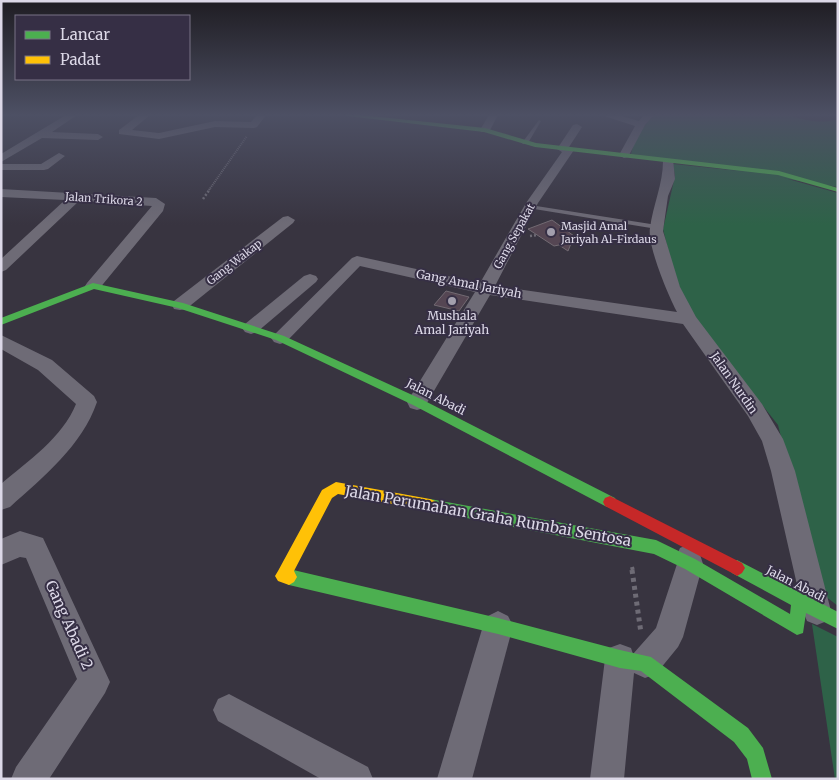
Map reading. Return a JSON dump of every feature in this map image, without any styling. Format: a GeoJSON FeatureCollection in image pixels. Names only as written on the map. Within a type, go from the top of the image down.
{"type":"FeatureCollection","features":[{"type":"Feature","properties":{"kind":"street"},"geometry":{"type":"LineString","coordinates":[[1,159],[14,151]]}},
{"type":"Feature","properties":{"kind":"street","name":"Gang Sepakat"},"geometry":{"type":"LineString","coordinates":[[417,402],[485,289],[530,207],[564,151]]}},
{"type":"Feature","properties":{"kind":"street"},"geometry":{"type":"LineString","coordinates":[[589,151],[779,173],[838,190]]}},
{"type":"Feature","properties":{"kind":"street"},"geometry":{"type":"LineString","coordinates":[[624,155],[626,151]]}},
{"type":"Feature","properties":{"kind":"street"},"geometry":{"type":"LineString","coordinates":[[1,167],[44,167],[59,156]]}},
{"type":"Feature","properties":{"kind":"street","name":"Jalan Nurdin"},"geometry":{"type":"LineString","coordinates":[[669,161],[670,179],[662,196],[657,226],[659,246],[672,288],[689,319],[754,410],[772,439],[783,472],[808,606]]}},
{"type":"Feature","properties":{"kind":"street","name":"Jalan Trikora 2"},"geometry":{"type":"LineString","coordinates":[[1,193],[156,202],[160,204],[93,286]]}},
{"type":"Feature","properties":{"kind":"street"},"geometry":{"type":"LineString","coordinates":[[1,266],[76,197]]}},
{"type":"Feature","properties":{"kind":"street","name":"Gang Wakap"},"geometry":{"type":"LineString","coordinates":[[180,305],[288,220]]}},
{"type":"Feature","properties":{"kind":"street","name":"Gang Amal Jariyah"},"geometry":{"type":"LineString","coordinates":[[280,338],[356,261],[485,289],[689,319]]}},
{"type":"Feature","properties":{"kind":"street"},"geometry":{"type":"LineString","coordinates":[[251,328],[310,279]]}},
{"type":"Feature","properties":{"kind":"street"},"geometry":{"type":"LineString","coordinates":[[1,322],[93,286]]}},
{"type":"Feature","properties":{"kind":"street","name":"Jalan Abadi"},"geometry":{"type":"LineString","coordinates":[[93,286],[180,305],[280,338],[417,402],[688,554],[838,621]]}},
{"type":"Feature","properties":{"kind":"street"},"geometry":{"type":"LineString","coordinates":[[1,342],[45,365],[87,402],[85,412],[79,422],[52,451],[1,499]]}},
{"type":"Feature","properties":{"kind":"street","name":"Jalan Perumahan Graha Rumbai Sentosa"},"geometry":{"type":"LineString","coordinates":[[762,779],[761,766],[752,746],[740,735],[632,661],[498,626],[283,576],[327,494],[336,488],[688,554],[797,627],[808,606]]}},
{"type":"Feature","properties":{"kind":"street","name":"Gang Abadi 2"},"geometry":{"type":"LineString","coordinates":[[1,552],[20,544],[34,547],[94,682],[28,779]]}},
{"type":"Feature","properties":{"kind":"street"},"geometry":{"type":"LineString","coordinates":[[607,779],[632,661],[658,651],[668,637],[688,554]]}},
{"type":"Feature","properties":{"kind":"street"},"geometry":{"type":"LineString","coordinates":[[454,779],[498,626]]}},
{"type":"Feature","properties":{"kind":"street"},"geometry":{"type":"LineString","coordinates":[[230,710],[356,779]]}},
{"type":"Feature","properties":{"kind":"lane"},"geometry":{"type":"LineString","coordinates":[[530,207],[657,226]]}},
{"type":"Feature","properties":{"kind":"path"},"geometry":{"type":"LineString","coordinates":[[203,199],[236,151]]}},
{"type":"Feature","properties":{"kind":"path"},"geometry":{"type":"LineString","coordinates":[[629,542],[632,661]]}},
{"type":"Feature","properties":{"kind":"green space"},"geometry":{"type":"Polygon","coordinates":[[[632,151],[838,151],[838,187],[631,154],[632,151]]]}},
{"type":"Feature","properties":{"kind":"green space"},"geometry":{"type":"Polygon","coordinates":[[[673,164],[770,174],[838,193],[838,606],[825,596],[813,562],[778,425],[703,330],[684,300],[671,262],[663,229],[675,176],[673,164]]]}},
{"type":"Feature","properties":{"kind":"green space"},"geometry":{"type":"Polygon","coordinates":[[[812,624],[838,637],[838,779],[835,779],[812,624]]]}},
{"type":"Feature","properties":{"kind":"building","name":"Masjid Amal Jariyah Al-Firdaus"},"geometry":{"type":"Polygon","coordinates":[[[552,220],[574,236],[568,251],[559,245],[554,246],[528,229],[552,220]]]}},
{"type":"Feature","properties":{"kind":"building","name":"Mushala Amal Jariyah"},"geometry":{"type":"Polygon","coordinates":[[[446,291],[469,297],[459,311],[434,305],[446,291]]]}},
{"type":"Feature","properties":{"kind":"traffic: fast"},"geometry":{"type":"LineString","coordinates":[[591,151],[779,173],[838,190]]}},
{"type":"Feature","properties":{"kind":"traffic: fast"},"geometry":{"type":"LineString","coordinates":[[1,322],[93,286],[180,305],[280,338],[417,402],[610,502]]}},
{"type":"Feature","properties":{"kind":"traffic: fast"},"geometry":{"type":"LineString","coordinates":[[430,505],[656,547],[690,564],[797,627],[799,602]]}},
{"type":"Feature","properties":{"kind":"traffic: fast"},"geometry":{"type":"LineString","coordinates":[[737,568],[838,621]]}},
{"type":"Feature","properties":{"kind":"traffic: fast"},"geometry":{"type":"LineString","coordinates":[[289,577],[498,626],[620,659],[645,663],[741,735],[756,755],[762,779]]}},
{"type":"Feature","properties":{"kind":"traffic: slow"},"geometry":{"type":"LineString","coordinates":[[289,577],[283,576],[327,494],[336,488],[430,505]]}},
{"type":"Feature","properties":{"kind":"traffic: jam"},"geometry":{"type":"LineString","coordinates":[[610,502],[737,568]]}},
{"type":"Feature","properties":{"kind":"place","name":"Masjid Amal Jariyah Al-Firdaus"},"geometry":{"type":"Point","coordinates":[551,232]}},
{"type":"Feature","properties":{"kind":"place","name":"Mushala Amal Jariyah"},"geometry":{"type":"Point","coordinates":[452,301]}}]}
